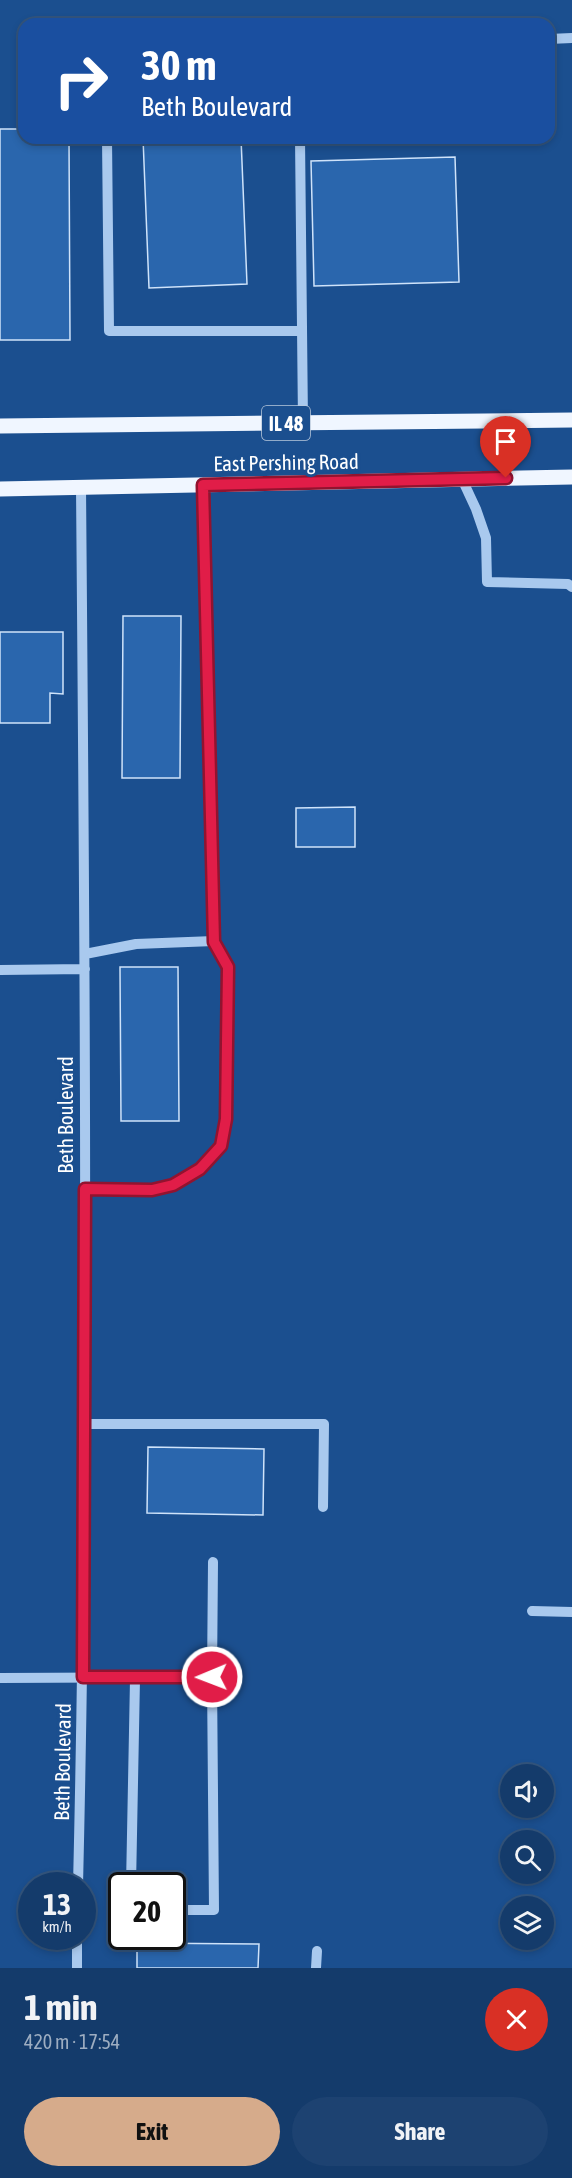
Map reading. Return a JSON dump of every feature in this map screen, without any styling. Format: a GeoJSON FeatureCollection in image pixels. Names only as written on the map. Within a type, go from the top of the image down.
{"type":"FeatureCollection","features":[{"type":"Feature","properties":{"kind":"main road","name":"East Pershing Road"},"geometry":{"type":"LineString","coordinates":[[0,426],[572,420]]}},
{"type":"Feature","properties":{"kind":"main road","name":"East Pershing Road"},"geometry":{"type":"LineString","coordinates":[[0,489],[572,477]]}},
{"type":"Feature","properties":{"kind":"street"},"geometry":{"type":"LineString","coordinates":[[555,39],[572,38]]}},
{"type":"Feature","properties":{"kind":"street"},"geometry":{"type":"LineString","coordinates":[[107,144],[109,331],[302,331]]}},
{"type":"Feature","properties":{"kind":"street"},"geometry":{"type":"LineString","coordinates":[[300,144],[303,422]]}},
{"type":"Feature","properties":{"kind":"street"},"geometry":{"type":"LineString","coordinates":[[462,479],[486,538],[487,582],[568,584],[572,587]]}},
{"type":"Feature","properties":{"kind":"street"},"geometry":{"type":"LineString","coordinates":[[85,1189],[152,1190],[173,1185],[200,1169],[221,1146],[226,1119],[228,967],[214,942],[203,485]]}},
{"type":"Feature","properties":{"kind":"street","name":"Beth Boulevard"},"geometry":{"type":"LineString","coordinates":[[78,1872],[83,1677],[85,1189],[81,487]]}},
{"type":"Feature","properties":{"kind":"street"},"geometry":{"type":"LineString","coordinates":[[85,954],[136,944],[214,942]]}},
{"type":"Feature","properties":{"kind":"street"},"geometry":{"type":"LineString","coordinates":[[0,970],[85,969]]}},
{"type":"Feature","properties":{"kind":"street"},"geometry":{"type":"LineString","coordinates":[[84,1424],[324,1424],[323,1507]]}},
{"type":"Feature","properties":{"kind":"street"},"geometry":{"type":"LineString","coordinates":[[186,1910],[214,1910],[213,1562]]}},
{"type":"Feature","properties":{"kind":"street"},"geometry":{"type":"LineString","coordinates":[[532,1611],[572,1612]]}},
{"type":"Feature","properties":{"kind":"street"},"geometry":{"type":"LineString","coordinates":[[0,1678],[212,1677]]}},
{"type":"Feature","properties":{"kind":"street"},"geometry":{"type":"LineString","coordinates":[[131,1872],[135,1679]]}},
{"type":"Feature","properties":{"kind":"street"},"geometry":{"type":"LineString","coordinates":[[77,1950],[77,1968]]}},
{"type":"Feature","properties":{"kind":"street"},"geometry":{"type":"LineString","coordinates":[[316,1968],[317,1951]]}},
{"type":"Feature","properties":{"kind":"building"},"geometry":{"type":"Polygon","coordinates":[[[0,129],[18,129],[18,144],[69,144],[70,340],[0,340],[0,129]]]}},
{"type":"Feature","properties":{"kind":"building"},"geometry":{"type":"Polygon","coordinates":[[[143,144],[241,144],[247,284],[149,288],[143,144]]]}},
{"type":"Feature","properties":{"kind":"building"},"geometry":{"type":"Polygon","coordinates":[[[455,157],[459,282],[314,286],[311,161],[455,157]]]}},
{"type":"Feature","properties":{"kind":"building"},"geometry":{"type":"Polygon","coordinates":[[[123,616],[181,616],[180,778],[122,778],[123,616]]]}},
{"type":"Feature","properties":{"kind":"building"},"geometry":{"type":"Polygon","coordinates":[[[0,632],[63,632],[63,694],[50,693],[50,723],[0,723],[0,632]]]}},
{"type":"Feature","properties":{"kind":"building"},"geometry":{"type":"Polygon","coordinates":[[[355,807],[355,847],[296,847],[296,808],[355,807]]]}},
{"type":"Feature","properties":{"kind":"building"},"geometry":{"type":"Polygon","coordinates":[[[120,967],[178,967],[179,1121],[121,1121],[120,967]]]}},
{"type":"Feature","properties":{"kind":"building"},"geometry":{"type":"Polygon","coordinates":[[[148,1447],[264,1449],[263,1515],[147,1513],[148,1447]]]}},
{"type":"Feature","properties":{"kind":"building"},"geometry":{"type":"Polygon","coordinates":[[[186,1943],[259,1944],[258,1968],[137,1968],[137,1950],[186,1950],[186,1943]]]}},
{"type":"Feature","properties":{"kind":"route"},"geometry":{"type":"LineString","coordinates":[[212,1677],[135,1679],[83,1677],[85,1189],[152,1190],[173,1185],[200,1169],[221,1146],[226,1119],[228,967],[214,942],[203,485],[506,478]]}}]}
